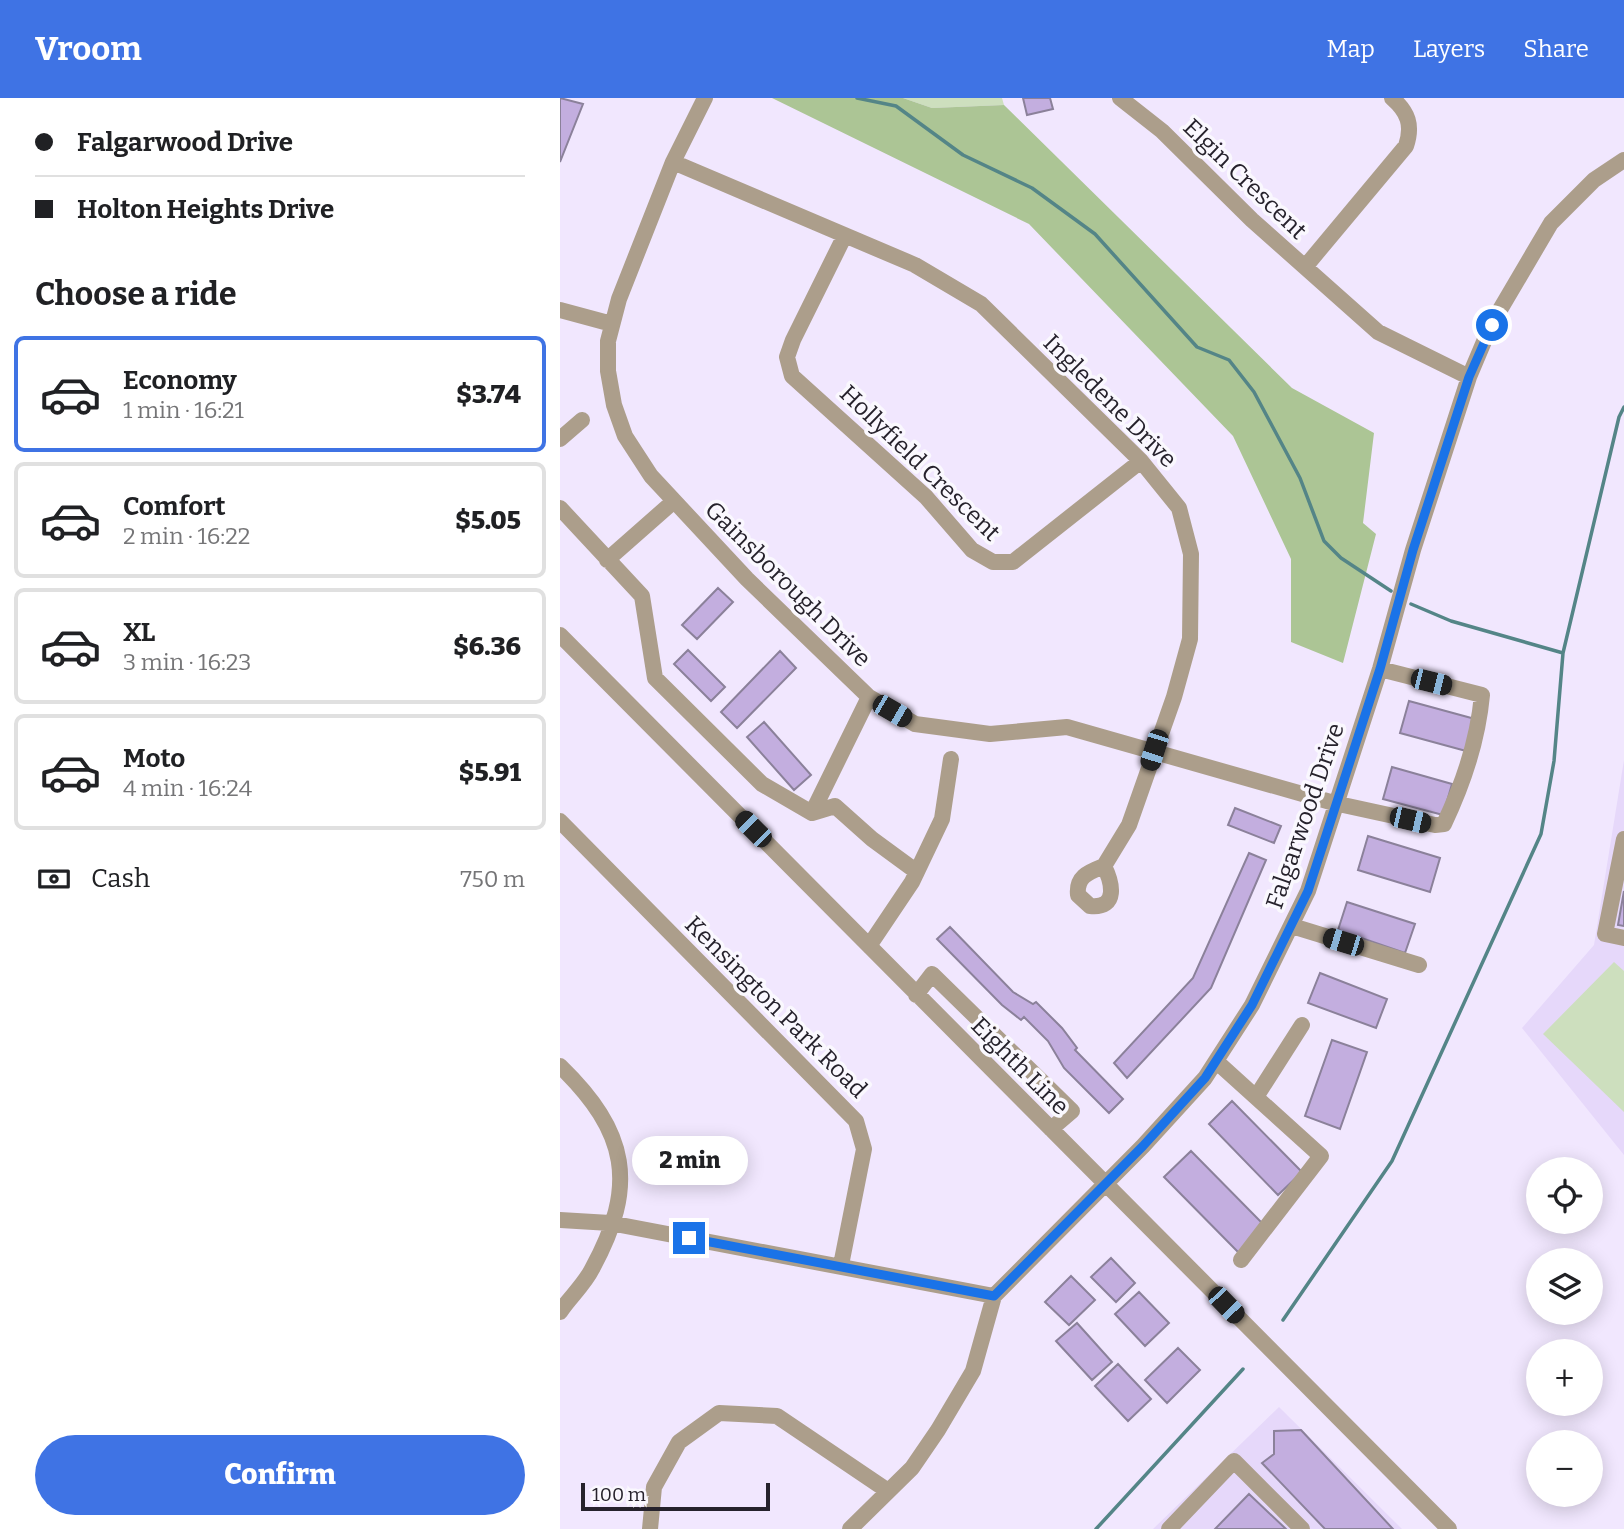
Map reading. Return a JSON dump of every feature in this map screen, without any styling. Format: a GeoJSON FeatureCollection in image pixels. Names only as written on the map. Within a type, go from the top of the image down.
{"type":"FeatureCollection","features":[{"type":"Feature","properties":{"kind":"street","name":"Gainsborough Drive"},"geometry":{"type":"LineString","coordinates":[[705,98],[673,162],[612,324],[608,341],[608,371],[614,405],[625,436],[651,476],[747,579],[869,697],[915,724],[990,734],[1067,727],[1335,803],[1435,825],[1444,824],[1456,799],[1480,718],[1482,695],[1380,669]]}},
{"type":"Feature","properties":{"kind":"street","name":"Elgin Crescent"},"geometry":{"type":"LineString","coordinates":[[1120,98],[1162,131],[1252,220],[1378,332],[1469,377]]}},
{"type":"Feature","properties":{"kind":"street","name":"Elgin Crescent"},"geometry":{"type":"LineString","coordinates":[[1305,267],[1406,146],[1410,133],[1406,110],[1392,98]]}},
{"type":"Feature","properties":{"kind":"street","name":"Falgarwood Drive"},"geometry":{"type":"LineString","coordinates":[[850,1529],[912,1468],[973,1371],[994,1296],[1143,1146],[1217,1062],[1252,1005],[1308,891],[1380,669],[1413,550],[1469,377],[1492,325],[1551,223],[1594,180],[1624,160]]}},
{"type":"Feature","properties":{"kind":"street","name":"Ingledene Drive"},"geometry":{"type":"LineString","coordinates":[[673,162],[915,265],[981,304],[1141,461],[1179,508],[1191,554],[1190,639],[1174,697],[1129,825],[1104,866]]}},
{"type":"Feature","properties":{"kind":"street","name":"Hollyfield Crescent"},"geometry":{"type":"LineString","coordinates":[[844,237],[793,340],[788,357],[793,376],[926,497],[972,550],[993,562],[1013,562],[1141,461]]}},
{"type":"Feature","properties":{"kind":"street"},"geometry":{"type":"LineString","coordinates":[[560,310],[612,324]]}},
{"type":"Feature","properties":{"kind":"street"},"geometry":{"type":"LineString","coordinates":[[560,439],[582,419]]}},
{"type":"Feature","properties":{"kind":"street"},"geometry":{"type":"LineString","coordinates":[[607,560],[674,501]]}},
{"type":"Feature","properties":{"kind":"street"},"geometry":{"type":"LineString","coordinates":[[560,508],[642,596],[656,678],[762,784],[811,813],[835,806],[872,839],[917,872]]}},
{"type":"Feature","properties":{"kind":"street","name":"Eighth Line"},"geometry":{"type":"LineString","coordinates":[[560,635],[1447,1528]]}},
{"type":"Feature","properties":{"kind":"street"},"geometry":{"type":"LineString","coordinates":[[811,813],[869,697]]}},
{"type":"Feature","properties":{"kind":"street"},"geometry":{"type":"LineString","coordinates":[[869,946],[917,872],[942,820],[951,759]]}},
{"type":"Feature","properties":{"kind":"street","name":"Kensington Park Road"},"geometry":{"type":"LineString","coordinates":[[560,821],[856,1121],[864,1149],[841,1265]]}},
{"type":"Feature","properties":{"kind":"street"},"geometry":{"type":"LineString","coordinates":[[1624,839],[1605,934],[1624,938]]}},
{"type":"Feature","properties":{"kind":"street"},"geometry":{"type":"LineString","coordinates":[[1292,926],[1419,965]]}},
{"type":"Feature","properties":{"kind":"street"},"geometry":{"type":"LineString","coordinates":[[916,995],[932,974],[1072,1111],[1051,1129]]}},
{"type":"Feature","properties":{"kind":"street"},"geometry":{"type":"LineString","coordinates":[[1256,1097],[1302,1025]]}},
{"type":"Feature","properties":{"kind":"street"},"geometry":{"type":"LineString","coordinates":[[1217,1062],[1321,1156],[1241,1260]]}},
{"type":"Feature","properties":{"kind":"street"},"geometry":{"type":"LineString","coordinates":[[560,1066],[596,1104],[618,1149],[621,1200],[592,1270],[560,1312]]}},
{"type":"Feature","properties":{"kind":"street"},"geometry":{"type":"LineString","coordinates":[[560,1220],[610,1223],[994,1296]]}},
{"type":"Feature","properties":{"kind":"street"},"geometry":{"type":"LineString","coordinates":[[649,1529],[654,1487],[679,1442],[719,1413],[776,1416],[888,1492]]}},
{"type":"Feature","properties":{"kind":"street"},"geometry":{"type":"LineString","coordinates":[[1169,1529],[1234,1461],[1302,1529]]}},
{"type":"Feature","properties":{"kind":"shaded area"},"geometry":{"type":"Polygon","coordinates":[[[1624,760],[1624,1155],[1522,1028],[1594,945],[1624,760]]]}},
{"type":"Feature","properties":{"kind":"shaded area"},"geometry":{"type":"Polygon","coordinates":[[[1279,1407],[1402,1529],[1153,1529],[1279,1407]]]}},
{"type":"Feature","properties":{"kind":"green space"},"geometry":{"type":"Polygon","coordinates":[[[772,98],[903,98],[932,108],[1004,105],[1292,388],[1374,433],[1363,523],[1376,534],[1343,663],[1291,642],[1291,559],[1233,436],[1029,224],[772,98]]]}},
{"type":"Feature","properties":{"kind":"green space"},"geometry":{"type":"Polygon","coordinates":[[[903,98],[1002,98],[1004,105],[932,108],[903,98]]]}},
{"type":"Feature","properties":{"kind":"green space"},"geometry":{"type":"Polygon","coordinates":[[[1614,962],[1624,971],[1624,1112],[1543,1034],[1614,962]]]}},
{"type":"Feature","properties":{"kind":"building"},"geometry":{"type":"Polygon","coordinates":[[[560,98],[583,104],[560,162],[560,98]]]}},
{"type":"Feature","properties":{"kind":"building"},"geometry":{"type":"Polygon","coordinates":[[[1023,98],[1050,98],[1053,109],[1027,115],[1023,98]]]}},
{"type":"Feature","properties":{"kind":"building"},"geometry":{"type":"Polygon","coordinates":[[[718,588],[733,602],[697,639],[682,625],[718,588]]]}},
{"type":"Feature","properties":{"kind":"building"},"geometry":{"type":"Polygon","coordinates":[[[688,650],[725,687],[711,701],[674,664],[688,650]]]}},
{"type":"Feature","properties":{"kind":"building"},"geometry":{"type":"Polygon","coordinates":[[[780,651],[796,668],[737,728],[721,712],[780,651]]]}},
{"type":"Feature","properties":{"kind":"building"},"geometry":{"type":"Polygon","coordinates":[[[1409,701],[1475,719],[1466,751],[1400,733],[1409,701]]]}},
{"type":"Feature","properties":{"kind":"building"},"geometry":{"type":"Polygon","coordinates":[[[764,722],[811,775],[794,790],[747,737],[764,722]]]}},
{"type":"Feature","properties":{"kind":"building"},"geometry":{"type":"Polygon","coordinates":[[[1392,767],[1452,784],[1443,815],[1383,799],[1392,767]]]}},
{"type":"Feature","properties":{"kind":"building"},"geometry":{"type":"Polygon","coordinates":[[[1235,808],[1281,826],[1274,843],[1228,825],[1235,808]]]}},
{"type":"Feature","properties":{"kind":"building"},"geometry":{"type":"Polygon","coordinates":[[[1368,836],[1440,858],[1430,892],[1358,870],[1368,836]]]}},
{"type":"Feature","properties":{"kind":"building"},"geometry":{"type":"Polygon","coordinates":[[[1249,853],[1266,860],[1211,988],[1127,1078],[1114,1063],[1193,978],[1249,853]]]}},
{"type":"Feature","properties":{"kind":"building"},"geometry":{"type":"Polygon","coordinates":[[[1624,891],[1624,926],[1618,925],[1624,891]]]}},
{"type":"Feature","properties":{"kind":"building"},"geometry":{"type":"Polygon","coordinates":[[[1347,902],[1415,924],[1405,953],[1338,930],[1347,902]]]}},
{"type":"Feature","properties":{"kind":"building"},"geometry":{"type":"Polygon","coordinates":[[[950,927],[1013,992],[1033,1004],[1036,1002],[1062,1028],[1077,1048],[1075,1050],[1123,1099],[1109,1113],[1064,1068],[1048,1041],[1024,1017],[1021,1020],[1002,1005],[937,939],[950,927]]]}},
{"type":"Feature","properties":{"kind":"building"},"geometry":{"type":"Polygon","coordinates":[[[1320,973],[1387,999],[1376,1028],[1308,1003],[1320,973]]]}},
{"type":"Feature","properties":{"kind":"building"},"geometry":{"type":"Polygon","coordinates":[[[1332,1040],[1367,1052],[1340,1129],[1305,1116],[1332,1040]]]}},
{"type":"Feature","properties":{"kind":"building"},"geometry":{"type":"Polygon","coordinates":[[[1232,1101],[1302,1172],[1278,1195],[1209,1124],[1232,1101]]]}},
{"type":"Feature","properties":{"kind":"building"},"geometry":{"type":"Polygon","coordinates":[[[1191,1151],[1265,1226],[1239,1253],[1164,1177],[1191,1151]]]}},
{"type":"Feature","properties":{"kind":"building"},"geometry":{"type":"Polygon","coordinates":[[[1111,1258],[1135,1283],[1116,1302],[1091,1277],[1111,1258]]]}},
{"type":"Feature","properties":{"kind":"building"},"geometry":{"type":"Polygon","coordinates":[[[1071,1276],[1095,1300],[1069,1325],[1045,1302],[1071,1276]]]}},
{"type":"Feature","properties":{"kind":"building"},"geometry":{"type":"Polygon","coordinates":[[[1139,1292],[1169,1323],[1145,1346],[1115,1314],[1139,1292]]]}},
{"type":"Feature","properties":{"kind":"building"},"geometry":{"type":"Polygon","coordinates":[[[1077,1323],[1112,1362],[1092,1380],[1056,1341],[1077,1323]]]}},
{"type":"Feature","properties":{"kind":"building"},"geometry":{"type":"Polygon","coordinates":[[[1178,1348],[1200,1370],[1167,1403],[1145,1380],[1178,1348]]]}},
{"type":"Feature","properties":{"kind":"building"},"geometry":{"type":"Polygon","coordinates":[[[1118,1364],[1151,1399],[1128,1421],[1095,1386],[1118,1364]]]}},
{"type":"Feature","properties":{"kind":"building"},"geometry":{"type":"Polygon","coordinates":[[[1301,1430],[1393,1529],[1325,1529],[1262,1463],[1274,1454],[1274,1431],[1301,1430]]]}},
{"type":"Feature","properties":{"kind":"building"},"geometry":{"type":"Polygon","coordinates":[[[1249,1494],[1286,1529],[1215,1529],[1249,1494]]]}},
{"type":"Feature","properties":{"kind":"waterway"},"geometry":{"type":"LineString","coordinates":[[857,98],[896,106],[963,155],[1032,188],[1095,234],[1197,347],[1229,360],[1254,392],[1300,478],[1324,541],[1341,558],[1391,591]]}},
{"type":"Feature","properties":{"kind":"waterway"},"geometry":{"type":"LineString","coordinates":[[1283,1320],[1392,1161],[1541,834],[1554,761],[1563,653],[1619,417],[1624,407]]}},
{"type":"Feature","properties":{"kind":"waterway"},"geometry":{"type":"LineString","coordinates":[[1411,604],[1451,621],[1563,653]]}},
{"type":"Feature","properties":{"kind":"waterway"},"geometry":{"type":"LineString","coordinates":[[1096,1529],[1243,1369]]}},
{"type":"Feature","properties":{"kind":"route"},"geometry":{"type":"LineString","coordinates":[[689,1238],[922,1280],[994,1296],[1019,1267],[1143,1146],[1205,1078],[1252,1005],[1308,891],[1380,669],[1413,550],[1469,377],[1492,325]]}}]}
